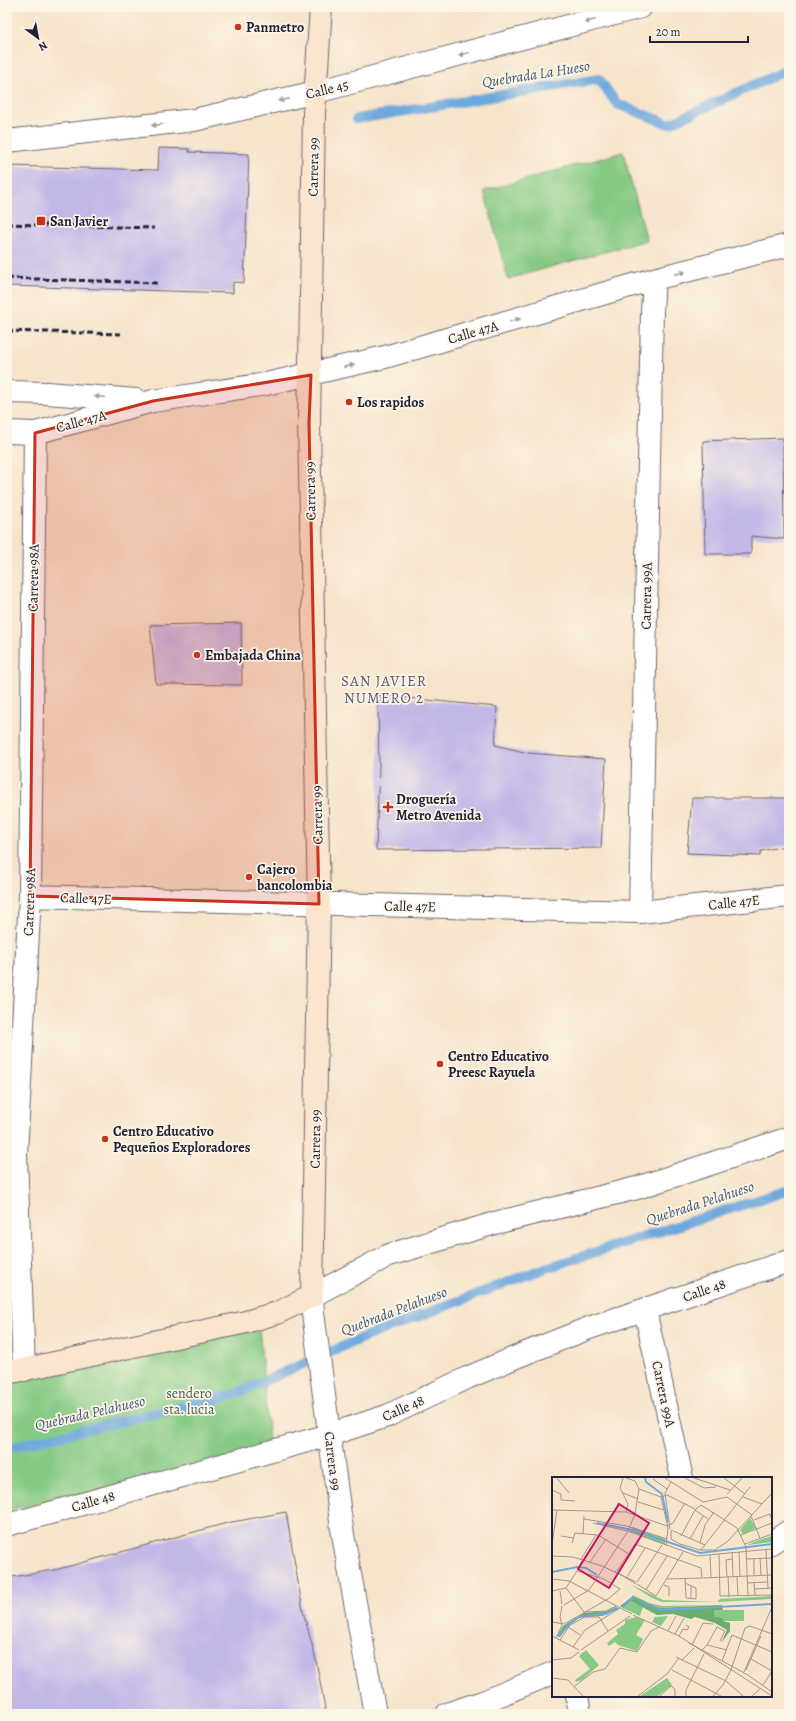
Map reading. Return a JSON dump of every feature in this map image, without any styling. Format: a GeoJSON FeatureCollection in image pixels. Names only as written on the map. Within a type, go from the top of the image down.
{"type":"FeatureCollection","features":[{"type":"Feature","properties":{"kind":"street","name":"Carrera 99"},"geometry":{"type":"LineString","coordinates":[[321,7],[313,170],[311,375],[309,423],[319,904],[312,1305],[342,1529],[375,1714]]}},
{"type":"Feature","properties":{"kind":"street","name":"Calle 45"},"geometry":{"type":"LineString","coordinates":[[7,141],[194,120],[316,92],[641,7]]}},
{"type":"Feature","properties":{"kind":"street","name":"Calle 47A"},"geometry":{"type":"LineString","coordinates":[[7,432],[35,433],[153,401],[266,384],[311,375],[386,357],[654,280],[789,245]]}},
{"type":"Feature","properties":{"kind":"street","name":"Carrera 99A"},"geometry":{"type":"LineString","coordinates":[[640,912],[654,280]]}},
{"type":"Feature","properties":{"kind":"street","name":"Calle 47A"},"geometry":{"type":"LineString","coordinates":[[7,392],[46,393],[153,401]]}},
{"type":"Feature","properties":{"kind":"street","name":"Carrera 98A"},"geometry":{"type":"LineString","coordinates":[[15,1372],[12,1156],[30,896],[35,433]]}},
{"type":"Feature","properties":{"kind":"street","name":"Calle 47E"},"geometry":{"type":"LineString","coordinates":[[30,896],[640,912],[789,896]]}},
{"type":"Feature","properties":{"kind":"street"},"geometry":{"type":"LineString","coordinates":[[15,1372],[242,1323],[277,1312],[312,1305],[389,1255],[495,1223],[637,1188],[789,1138]]}},
{"type":"Feature","properties":{"kind":"street","name":"Calle 48"},"geometry":{"type":"LineString","coordinates":[[7,1525],[329,1435],[387,1416],[521,1354],[589,1328],[789,1261]]}},
{"type":"Feature","properties":{"kind":"street","name":"Carrera 99A"},"geometry":{"type":"LineString","coordinates":[[645,1310],[682,1477]]}},
{"type":"Feature","properties":{"kind":"street"},"geometry":{"type":"LineString","coordinates":[[772,1541],[789,1531]]}},
{"type":"Feature","properties":{"kind":"street"},"geometry":{"type":"LineString","coordinates":[[447,1714],[483,1702],[552,1673]]}},
{"type":"Feature","properties":{"kind":"street"},"geometry":{"type":"LineString","coordinates":[[577,1697],[580,1714]]}},
{"type":"Feature","properties":{"kind":"highlighted area"},"geometry":{"type":"Polygon","coordinates":[[[311,375],[309,423],[319,904],[30,896],[35,433],[153,401],[311,375]]]}},
{"type":"Feature","properties":{"kind":"green space"},"geometry":{"type":"Polygon","coordinates":[[[623,152],[647,240],[508,279],[484,191],[623,152]]]}},
{"type":"Feature","properties":{"kind":"green space","name":"sendero sta. lucia"},"geometry":{"type":"Polygon","coordinates":[[[258,1314],[270,1454],[7,1510],[7,1372],[258,1314]]]}},
{"type":"Feature","properties":{"kind":"building","name":"San Javier"},"geometry":{"type":"Polygon","coordinates":[[[159,148],[189,149],[189,152],[249,154],[244,283],[233,282],[233,293],[7,286],[7,166],[158,170],[159,148]]]}},
{"type":"Feature","properties":{"kind":"building"},"geometry":{"type":"Polygon","coordinates":[[[783,438],[784,539],[751,536],[751,554],[705,554],[703,441],[783,438]]]}},
{"type":"Feature","properties":{"kind":"building","name":"Embajada China"},"geometry":{"type":"Polygon","coordinates":[[[241,623],[242,685],[156,684],[150,625],[241,623]]]}},
{"type":"Feature","properties":{"kind":"building"},"geometry":{"type":"Polygon","coordinates":[[[378,695],[497,707],[495,745],[528,753],[606,759],[601,848],[376,850],[379,768],[378,695]]]}},
{"type":"Feature","properties":{"kind":"building"},"geometry":{"type":"Polygon","coordinates":[[[692,798],[789,798],[789,845],[761,851],[760,856],[687,853],[692,798]]]}},
{"type":"Feature","properties":{"kind":"building"},"geometry":{"type":"Polygon","coordinates":[[[286,1512],[303,1611],[316,1660],[326,1714],[7,1714],[7,1578],[59,1569],[227,1523],[286,1512]]]}},
{"type":"Feature","properties":{"kind":"waterway","name":"Quebrada La Hueso"},"geometry":{"type":"LineString","coordinates":[[357,119],[599,79],[617,104],[669,124],[789,69]]}},
{"type":"Feature","properties":{"kind":"waterway","name":"Quebrada Pelahueso"},"geometry":{"type":"LineString","coordinates":[[7,1448],[233,1395],[362,1338],[543,1269],[789,1190]]}},
{"type":"Feature","properties":{"kind":"railway"},"geometry":{"type":"LineString","coordinates":[[7,224],[154,228]]}},
{"type":"Feature","properties":{"kind":"railway"},"geometry":{"type":"LineString","coordinates":[[7,278],[158,283]]}},
{"type":"Feature","properties":{"kind":"railway"},"geometry":{"type":"LineString","coordinates":[[7,331],[122,334]]}},
{"type":"Feature","properties":{"kind":"place","name":"Panmetro"},"geometry":{"type":"Point","coordinates":[238,27]}},
{"type":"Feature","properties":{"kind":"place","name":"San Javier"},"geometry":{"type":"Point","coordinates":[41,221]}},
{"type":"Feature","properties":{"kind":"place","name":"Los rapidos"},"geometry":{"type":"Point","coordinates":[349,402]}},
{"type":"Feature","properties":{"kind":"place","name":"Embajada China"},"geometry":{"type":"Point","coordinates":[197,655]}},
{"type":"Feature","properties":{"kind":"place","name":"Droguería Metro Avenida"},"geometry":{"type":"Point","coordinates":[388,807]}},
{"type":"Feature","properties":{"kind":"place","name":"Cajero bancolombia"},"geometry":{"type":"Point","coordinates":[249,877]}},
{"type":"Feature","properties":{"kind":"place","name":"Centro Educativo Preesc Rayuela"},"geometry":{"type":"Point","coordinates":[440,1064]}},
{"type":"Feature","properties":{"kind":"place","name":"Centro Educativo Pequeños Exploradores"},"geometry":{"type":"Point","coordinates":[105,1139]}},
{"type":"Feature","properties":{"kind":"district","name":"SAN JAVIER NUMERO 2"},"geometry":{"type":"Point","coordinates":[384,690]}}]}
